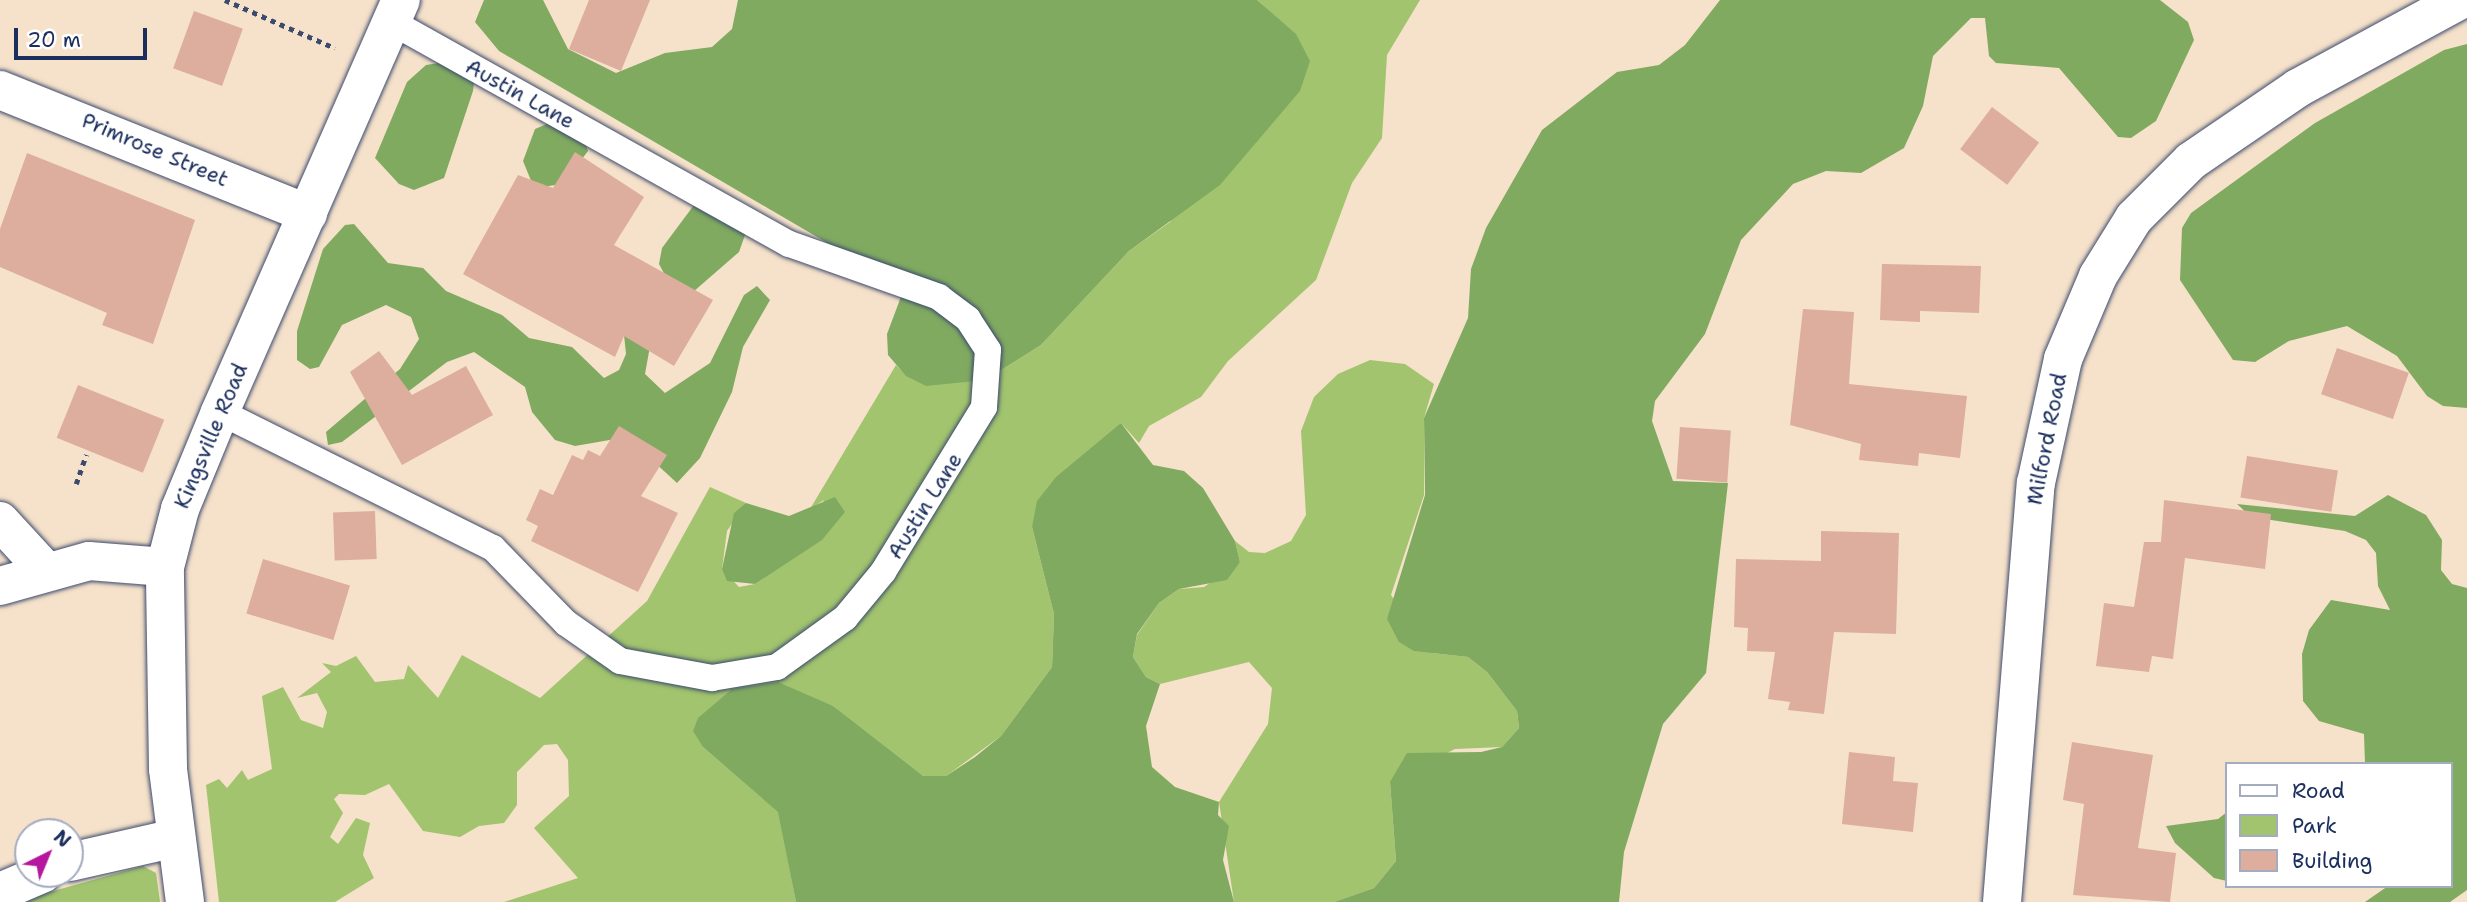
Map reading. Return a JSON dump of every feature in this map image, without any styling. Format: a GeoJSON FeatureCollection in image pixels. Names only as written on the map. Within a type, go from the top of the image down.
{"type":"FeatureCollection","features":[{"type":"Feature","properties":{"kind":"street","name":"Milford Road"},"geometry":{"type":"LineString","coordinates":[[2002,902],[2036,483],[2063,359],[2098,276],[2134,218],[2191,161],[2298,88],[2460,0]]}},
{"type":"Feature","properties":{"kind":"street","name":"Kingsville Road"},"geometry":{"type":"LineString","coordinates":[[185,902],[168,769],[164,567],[180,509],[220,412],[397,11]]}},
{"type":"Feature","properties":{"kind":"street","name":"Primrose Street"},"geometry":{"type":"LineString","coordinates":[[0,90],[308,214]]}},
{"type":"Feature","properties":{"kind":"street"},"geometry":{"type":"LineString","coordinates":[[0,521],[44,569]]}},
{"type":"Feature","properties":{"kind":"street"},"geometry":{"type":"LineString","coordinates":[[0,586],[44,569],[89,561],[164,567]]}},
{"type":"Feature","properties":{"kind":"street"},"geometry":{"type":"LineString","coordinates":[[84,859],[176,838]]}},
{"type":"Feature","properties":{"kind":"lane","name":"Austin Lane"},"geometry":{"type":"LineString","coordinates":[[220,412],[484,542],[525,575],[566,623],[620,661],[712,678],[777,667],[845,618],[883,572],[984,407],[988,350],[968,319],[939,297],[789,244],[397,11]]}},
{"type":"Feature","properties":{"kind":"path"},"geometry":{"type":"LineString","coordinates":[[225,0],[374,66]]}},
{"type":"Feature","properties":{"kind":"path"},"geometry":{"type":"LineString","coordinates":[[76,484],[86,456]]}},
{"type":"Feature","properties":{"kind":"green space"},"geometry":{"type":"Polygon","coordinates":[[[484,0],[543,0],[568,49],[616,73],[665,53],[712,47],[732,29],[738,0],[1257,0],[1296,34],[1310,61],[1300,91],[1220,185],[1129,251],[1041,345],[985,380],[926,386],[906,376],[888,355],[887,334],[902,294],[836,248],[499,51],[475,22],[484,0]]]}},
{"type":"Feature","properties":{"kind":"green space"},"geometry":{"type":"Polygon","coordinates":[[[1257,0],[1420,0],[1387,55],[1382,138],[1352,183],[1316,280],[1228,361],[1201,397],[1149,426],[1139,443],[1121,423],[1032,527],[1054,614],[1052,667],[1001,736],[946,776],[923,776],[898,762],[833,706],[703,747],[779,812],[796,902],[504,902],[578,878],[534,828],[569,796],[568,760],[557,744],[544,745],[517,772],[517,805],[504,823],[479,826],[460,837],[423,831],[389,784],[365,795],[339,794],[334,799],[343,813],[330,837],[338,844],[356,818],[370,823],[363,855],[374,878],[335,902],[219,902],[206,785],[219,779],[227,788],[242,770],[248,780],[272,769],[262,696],[283,687],[301,720],[323,728],[327,712],[317,693],[297,698],[331,672],[322,663],[336,666],[356,656],[375,682],[404,679],[408,665],[438,698],[462,655],[540,698],[647,601],[710,487],[746,503],[727,531],[722,569],[739,587],[755,584],[799,554],[824,500],[810,509],[896,365],[906,375],[985,380],[1041,345],[1129,251],[1170,222],[1295,34],[1257,0]]]}},
{"type":"Feature","properties":{"kind":"green space"},"geometry":{"type":"Polygon","coordinates":[[[1720,0],[2160,0],[2188,22],[2194,40],[2156,121],[2131,138],[2118,137],[2059,68],[1996,63],[1989,56],[1985,18],[1971,18],[1933,56],[1923,106],[1904,148],[1861,173],[1826,171],[1793,184],[1741,240],[1705,334],[1655,401],[1652,421],[1673,481],[1728,483],[1706,673],[1663,724],[1624,852],[1619,902],[1334,902],[1374,888],[1396,861],[1390,782],[1407,753],[1481,752],[1502,747],[1519,728],[1517,711],[1487,672],[1468,657],[1414,651],[1399,642],[1387,619],[1425,495],[1424,418],[1468,318],[1471,269],[1486,228],[1542,130],[1617,72],[1659,65],[1685,45],[1720,0]]]}},
{"type":"Feature","properties":{"kind":"green space"},"geometry":{"type":"Polygon","coordinates":[[[2467,44],[2467,408],[2443,406],[2427,396],[2397,356],[2347,326],[2289,341],[2255,362],[2233,360],[2180,280],[2182,228],[2191,213],[2315,123],[2444,50],[2467,44]]]}},
{"type":"Feature","properties":{"kind":"green space"},"geometry":{"type":"Polygon","coordinates":[[[439,63],[474,83],[473,91],[444,178],[414,190],[399,184],[375,158],[407,82],[426,65],[439,63]]]}},
{"type":"Feature","properties":{"kind":"green space"},"geometry":{"type":"Polygon","coordinates":[[[554,121],[585,141],[588,151],[563,184],[534,188],[523,161],[535,129],[554,121]]]}},
{"type":"Feature","properties":{"kind":"green space"},"geometry":{"type":"Polygon","coordinates":[[[694,205],[738,225],[745,235],[739,252],[693,292],[667,279],[659,264],[662,248],[694,205]]]}},
{"type":"Feature","properties":{"kind":"green space"},"geometry":{"type":"Polygon","coordinates":[[[354,224],[388,263],[423,268],[446,291],[502,315],[529,338],[572,347],[604,378],[619,370],[626,354],[623,325],[652,335],[645,374],[665,393],[710,363],[744,295],[757,286],[770,300],[743,347],[732,392],[700,458],[677,483],[627,437],[575,446],[555,440],[532,412],[525,387],[474,352],[447,362],[342,442],[328,445],[326,432],[400,369],[419,339],[411,317],[386,305],[342,325],[319,367],[310,369],[297,360],[297,331],[323,249],[345,225],[354,224]]]}},
{"type":"Feature","properties":{"kind":"green space"},"geometry":{"type":"Polygon","coordinates":[[[1370,360],[1405,364],[1434,384],[1424,418],[1424,495],[1391,595],[1432,653],[1468,657],[1487,672],[1517,711],[1519,728],[1502,747],[1455,749],[1390,782],[1396,861],[1374,888],[1334,902],[1234,902],[1219,802],[1268,724],[1272,688],[1249,662],[1160,684],[1146,677],[1133,657],[1137,635],[1159,603],[1179,589],[1204,587],[1240,562],[1235,541],[1249,552],[1265,553],[1291,541],[1306,515],[1301,431],[1314,397],[1338,374],[1370,360]]]}},
{"type":"Feature","properties":{"kind":"green space"},"geometry":{"type":"Polygon","coordinates":[[[1121,423],[1153,465],[1184,471],[1203,488],[1235,541],[1240,562],[1227,580],[1179,589],[1159,603],[1137,634],[1133,657],[1146,677],[1160,684],[1146,726],[1152,767],[1175,787],[1219,802],[1218,815],[1229,826],[1223,860],[1234,902],[796,902],[778,812],[703,747],[693,731],[698,718],[732,689],[778,682],[833,706],[923,776],[946,776],[975,757],[1001,736],[1052,667],[1054,614],[1032,527],[1037,501],[1056,477],[1121,423]]]}},
{"type":"Feature","properties":{"kind":"green space"},"geometry":{"type":"Polygon","coordinates":[[[2388,495],[2426,515],[2442,540],[2441,570],[2452,584],[2467,588],[2467,890],[2450,902],[2365,902],[2385,888],[2453,888],[2453,762],[2365,762],[2364,734],[2319,721],[2303,701],[2302,654],[2309,630],[2331,600],[2390,610],[2378,586],[2376,553],[2366,540],[2345,531],[2251,517],[2237,504],[2355,516],[2388,495]]]}},
{"type":"Feature","properties":{"kind":"green space"},"geometry":{"type":"Polygon","coordinates":[[[835,497],[845,512],[822,540],[755,584],[727,581],[722,569],[734,513],[746,503],[789,516],[835,497]]]}},
{"type":"Feature","properties":{"kind":"green space"},"geometry":{"type":"Polygon","coordinates":[[[2226,813],[2226,881],[2214,878],[2175,843],[2166,826],[2218,819],[2226,813]]]}},
{"type":"Feature","properties":{"kind":"green space"},"geometry":{"type":"Polygon","coordinates":[[[143,866],[156,873],[160,902],[14,902],[64,888],[84,888],[84,882],[143,866]]]}},
{"type":"Feature","properties":{"kind":"building"},"geometry":{"type":"Polygon","coordinates":[[[589,0],[650,0],[621,71],[569,49],[589,0]]]}},
{"type":"Feature","properties":{"kind":"building"},"geometry":{"type":"Polygon","coordinates":[[[194,11],[243,29],[222,86],[173,68],[194,11]]]}},
{"type":"Feature","properties":{"kind":"building"},"geometry":{"type":"Polygon","coordinates":[[[1992,107],[2039,143],[2007,185],[1960,149],[1992,107]]]}},
{"type":"Feature","properties":{"kind":"building"},"geometry":{"type":"Polygon","coordinates":[[[575,152],[644,197],[614,245],[713,300],[674,366],[624,336],[615,357],[463,274],[518,175],[553,188],[575,152]]]}},
{"type":"Feature","properties":{"kind":"building"},"geometry":{"type":"Polygon","coordinates":[[[27,153],[195,220],[153,344],[102,325],[107,313],[0,267],[0,229],[27,153]]]}},
{"type":"Feature","properties":{"kind":"building"},"geometry":{"type":"Polygon","coordinates":[[[1882,264],[1981,266],[1979,313],[1920,311],[1920,322],[1880,320],[1882,264]]]}},
{"type":"Feature","properties":{"kind":"building"},"geometry":{"type":"Polygon","coordinates":[[[1803,309],[1854,312],[1849,384],[1967,396],[1960,458],[1919,453],[1918,466],[1859,460],[1861,444],[1790,425],[1803,309]]]}},
{"type":"Feature","properties":{"kind":"building"},"geometry":{"type":"Polygon","coordinates":[[[2337,348],[2409,373],[2393,419],[2321,394],[2337,348]]]}},
{"type":"Feature","properties":{"kind":"building"},"geometry":{"type":"Polygon","coordinates":[[[379,351],[412,395],[466,366],[493,415],[402,465],[350,372],[379,351]]]}},
{"type":"Feature","properties":{"kind":"building"},"geometry":{"type":"Polygon","coordinates":[[[78,385],[164,420],[143,473],[57,438],[78,385]]]}},
{"type":"Feature","properties":{"kind":"building"},"geometry":{"type":"Polygon","coordinates":[[[619,426],[667,455],[641,496],[678,513],[638,592],[531,541],[538,526],[526,520],[540,489],[553,495],[572,455],[583,460],[588,450],[600,456],[619,426]]]}},
{"type":"Feature","properties":{"kind":"building"},"geometry":{"type":"Polygon","coordinates":[[[1680,427],[1731,431],[1727,482],[1676,479],[1680,427]]]}},
{"type":"Feature","properties":{"kind":"building"},"geometry":{"type":"Polygon","coordinates":[[[2247,456],[2338,470],[2331,512],[2240,497],[2247,456]]]}},
{"type":"Feature","properties":{"kind":"building"},"geometry":{"type":"Polygon","coordinates":[[[2164,500],[2271,514],[2265,569],[2185,558],[2173,659],[2152,656],[2149,672],[2096,666],[2104,603],[2134,607],[2144,542],[2161,542],[2164,500]]]}},
{"type":"Feature","properties":{"kind":"building"},"geometry":{"type":"Polygon","coordinates":[[[375,511],[377,559],[335,560],[333,512],[375,511]]]}},
{"type":"Feature","properties":{"kind":"building"},"geometry":{"type":"Polygon","coordinates":[[[1821,531],[1899,533],[1896,634],[1834,632],[1824,714],[1788,710],[1790,702],[1768,699],[1775,652],[1747,651],[1748,628],[1734,627],[1736,559],[1821,561],[1821,531]]]}},
{"type":"Feature","properties":{"kind":"building"},"geometry":{"type":"Polygon","coordinates":[[[263,559],[350,586],[333,640],[246,614],[263,559]]]}},
{"type":"Feature","properties":{"kind":"building"},"geometry":{"type":"Polygon","coordinates":[[[2072,742],[2153,755],[2138,848],[2176,853],[2170,902],[2073,895],[2084,804],[2063,800],[2072,742]]]}},
{"type":"Feature","properties":{"kind":"building"},"geometry":{"type":"Polygon","coordinates":[[[1849,752],[1895,757],[1893,781],[1918,783],[1913,832],[1842,824],[1849,752]]]}}]}
